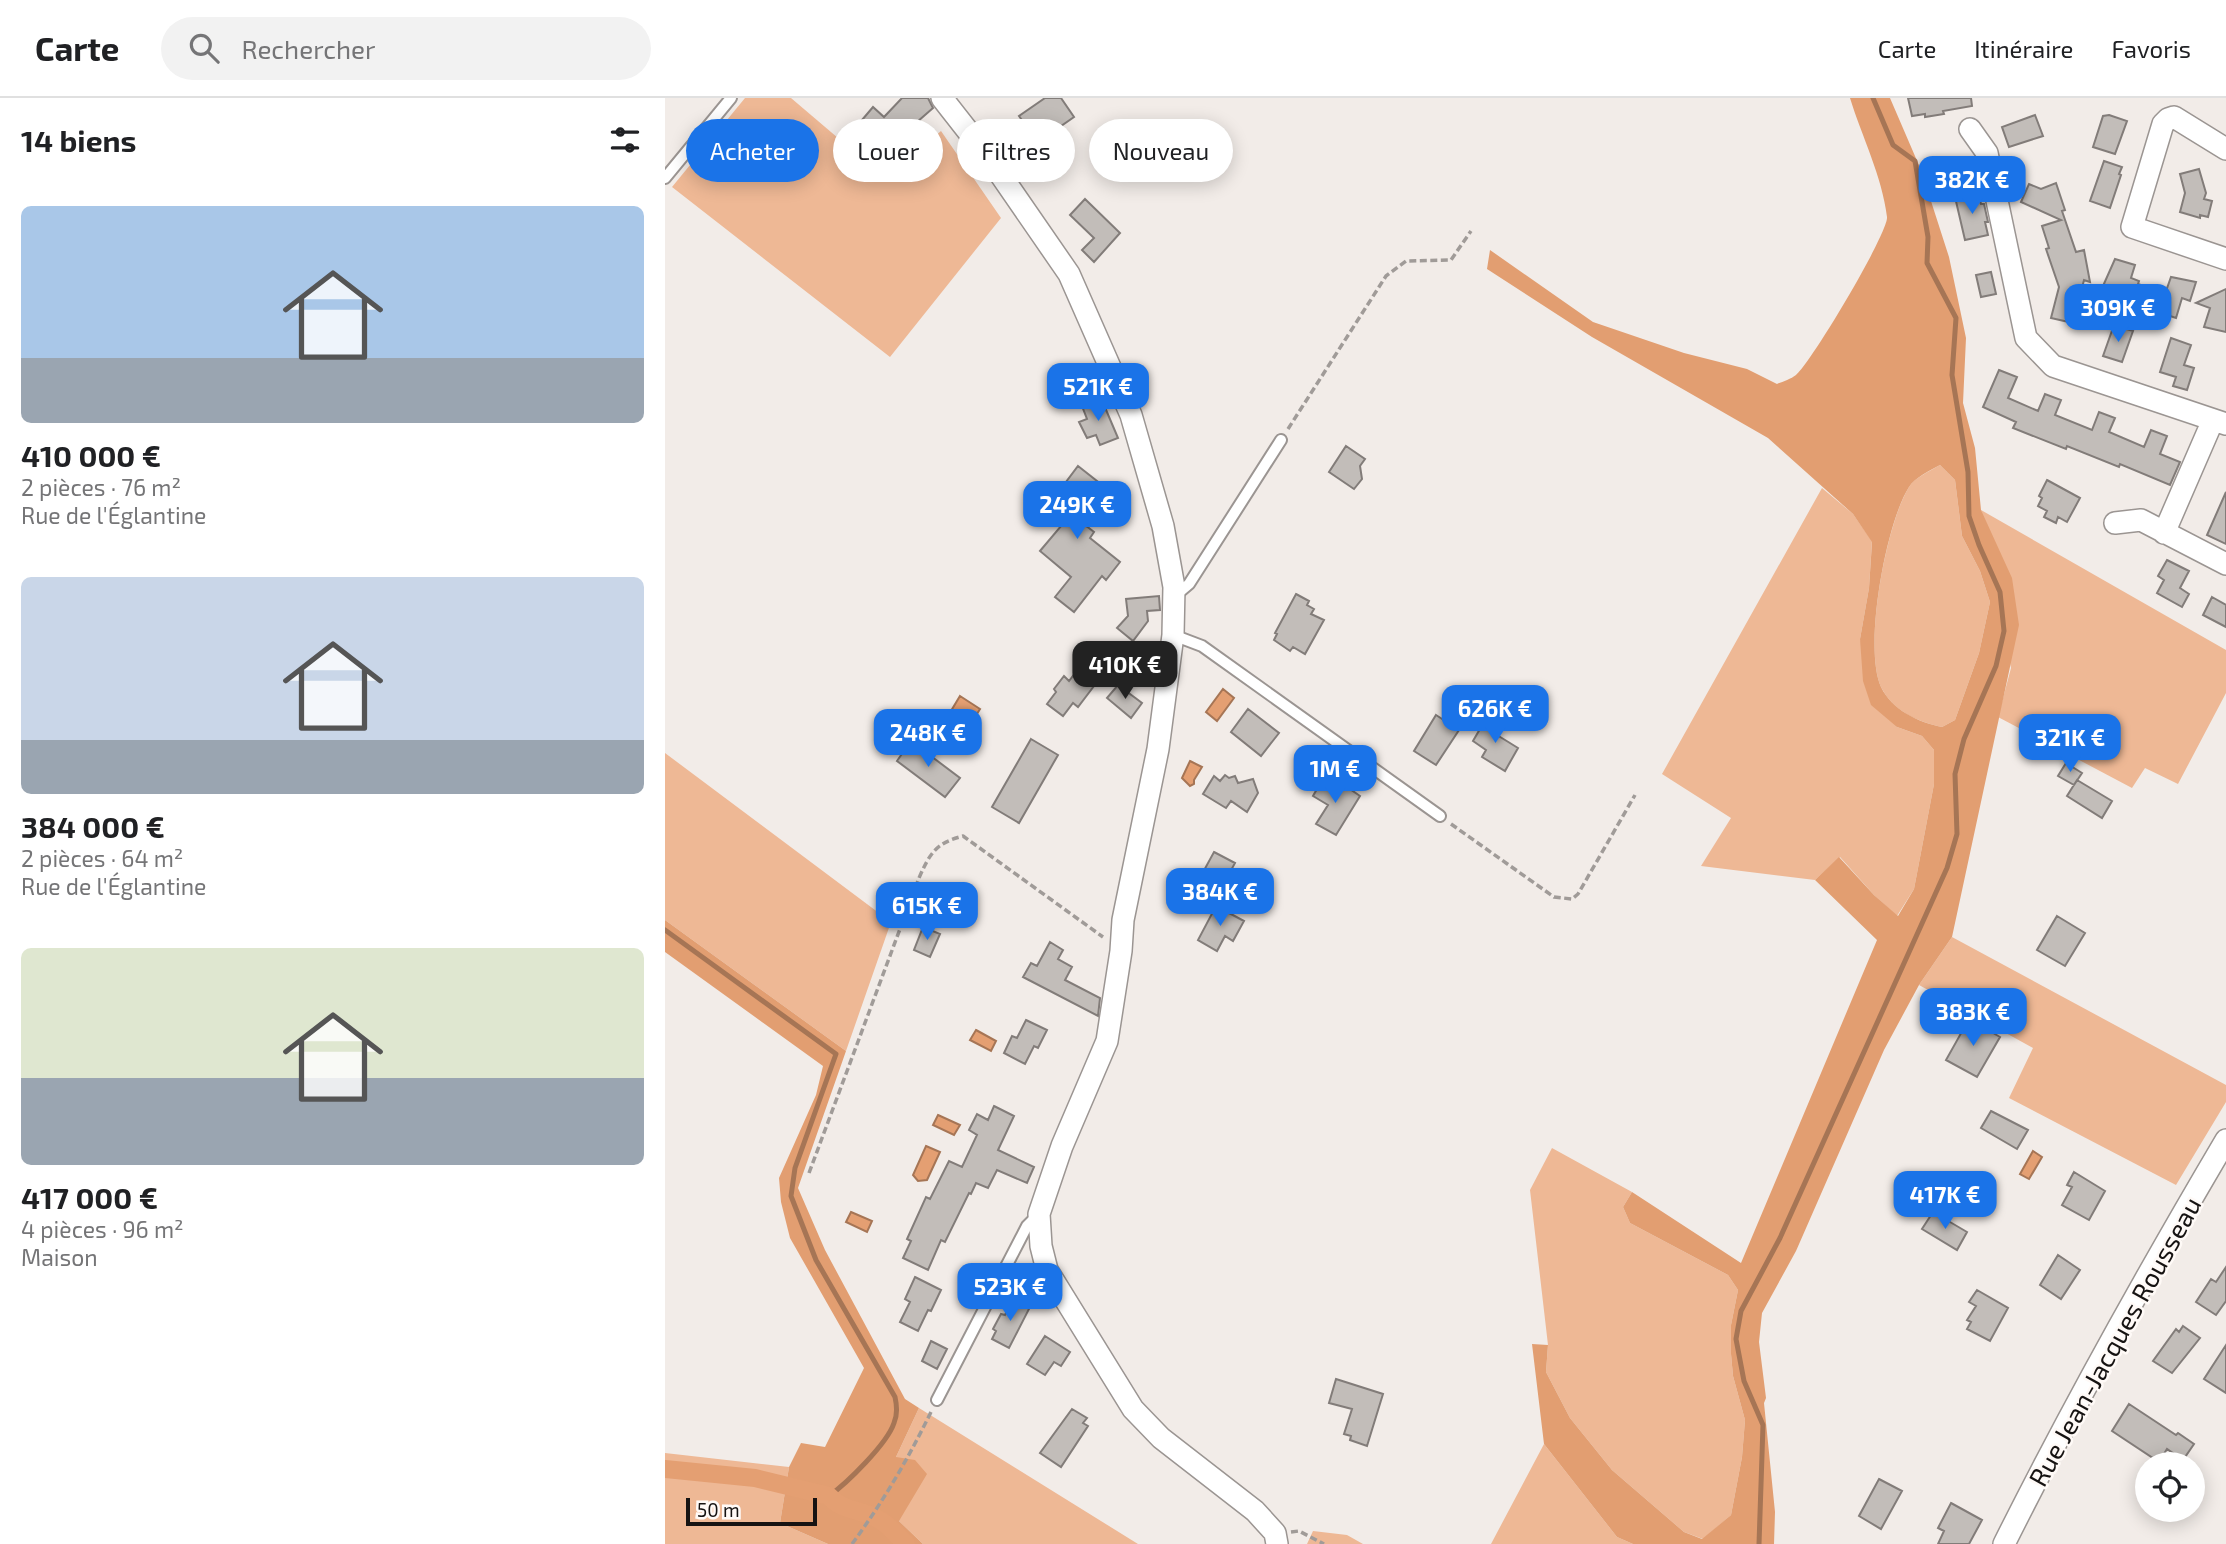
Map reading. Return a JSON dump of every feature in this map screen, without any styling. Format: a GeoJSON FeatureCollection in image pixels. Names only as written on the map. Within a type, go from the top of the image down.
{"type":"FeatureCollection","features":[{"type":"Feature","properties":{"kind":"street"},"geometry":{"type":"LineString","coordinates":[[942,98],[989,158],[1069,274],[1131,415],[1163,526],[1173,596],[1173,635],[1157,749],[1123,920],[1107,1041],[1062,1146],[1039,1214],[1041,1246],[1047,1270],[1133,1409],[1161,1438],[1255,1511],[1276,1539]]}},
{"type":"Feature","properties":{"kind":"street"},"geometry":{"type":"LineString","coordinates":[[2226,149],[2174,117],[2168,119],[2163,124],[2132,227],[2226,259]]}},
{"type":"Feature","properties":{"kind":"street"},"geometry":{"type":"LineString","coordinates":[[1970,129],[1987,153],[2027,338],[2053,366],[2219,422],[2164,533]]}},
{"type":"Feature","properties":{"kind":"street"},"geometry":{"type":"LineString","coordinates":[[2115,523],[2141,520],[2226,564]]}},
{"type":"Feature","properties":{"kind":"street","name":"Rue Jean-Jacques Rousseau"},"geometry":{"type":"LineString","coordinates":[[2004,1544],[2136,1294],[2226,1140]]}},
{"type":"Feature","properties":{"kind":"lane"},"geometry":{"type":"LineString","coordinates":[[665,178],[731,98]]}},
{"type":"Feature","properties":{"kind":"lane"},"geometry":{"type":"LineString","coordinates":[[1173,596],[1189,583],[1281,440]]}},
{"type":"Feature","properties":{"kind":"lane"},"geometry":{"type":"LineString","coordinates":[[1173,635],[1202,646],[1440,816]]}},
{"type":"Feature","properties":{"kind":"lane"},"geometry":{"type":"LineString","coordinates":[[937,1401],[1027,1226],[1039,1214]]}},
{"type":"Feature","properties":{"kind":"path"},"geometry":{"type":"LineString","coordinates":[[1281,440],[1386,276],[1406,261],[1451,260],[1471,231]]}},
{"type":"Feature","properties":{"kind":"path"},"geometry":{"type":"LineString","coordinates":[[1440,816],[1553,897],[1573,900],[1635,795]]}},
{"type":"Feature","properties":{"kind":"path"},"geometry":{"type":"LineString","coordinates":[[809,1173],[919,878],[929,854],[938,846],[964,836],[1121,951]]}},
{"type":"Feature","properties":{"kind":"path"},"geometry":{"type":"LineString","coordinates":[[852,1544],[880,1507],[909,1458],[937,1401]]}},
{"type":"Feature","properties":{"kind":"path"},"geometry":{"type":"LineString","coordinates":[[1276,1539],[1299,1531],[1324,1544]]}},
{"type":"Feature","properties":{"kind":"shaded area"},"geometry":{"type":"Polygon","coordinates":[[[745,98],[791,98],[816,119],[728,119],[745,98]]]}},
{"type":"Feature","properties":{"kind":"shaded area"},"geometry":{"type":"Polygon","coordinates":[[[1850,98],[1890,98],[1921,170],[1949,257],[1966,338],[1963,403],[1975,448],[1981,510],[2012,578],[2019,625],[1952,937],[1919,985],[1884,1050],[1796,1251],[1762,1313],[1759,1342],[1775,1512],[1774,1544],[1633,1544],[1617,1537],[1544,1444],[1532,1344],[1548,1345],[1546,1372],[1570,1418],[1612,1470],[1684,1532],[1702,1539],[1731,1515],[1742,1457],[1745,1420],[1733,1376],[1731,1354],[1731,1325],[1738,1290],[1728,1275],[1630,1223],[1623,1207],[1632,1192],[1741,1263],[1877,940],[1815,880],[1839,857],[1874,895],[1898,916],[1914,889],[1934,784],[1934,750],[1922,736],[1897,727],[1871,705],[1863,681],[1860,639],[1869,588],[1872,542],[1853,514],[1768,438],[1592,337],[1487,269],[1490,250],[1593,322],[1684,353],[1747,369],[1777,384],[1787,380],[1796,375],[1832,324],[1876,246],[1887,217],[1876,172],[1850,98]],[[1940,465],[1919,477],[1909,487],[1892,528],[1876,616],[1876,668],[1881,687],[1892,702],[1907,714],[1942,727],[1955,720],[1979,653],[1990,602],[1980,571],[1962,536],[1955,480],[1940,465]]]}},
{"type":"Feature","properties":{"kind":"shaded area"},"geometry":{"type":"Polygon","coordinates":[[[819,122],[833,134],[833,182],[943,182],[943,134],[957,154],[957,182],[976,182],[1001,218],[890,357],[672,187],[686,170],[686,182],[819,182],[819,122]]]}},
{"type":"Feature","properties":{"kind":"shaded area"},"geometry":{"type":"Polygon","coordinates":[[[1940,465],[1955,480],[1962,536],[1980,571],[1990,602],[1979,653],[1955,720],[1942,727],[1907,714],[1892,703],[1881,687],[1876,668],[1875,644],[1876,616],[1885,556],[1900,505],[1911,484],[1940,465]]]}},
{"type":"Feature","properties":{"kind":"shaded area"},"geometry":{"type":"Polygon","coordinates":[[[1822,488],[1853,514],[1872,541],[1869,588],[1860,639],[1897,727],[1922,736],[1934,750],[1934,784],[1914,889],[1897,916],[1840,857],[1815,880],[1701,866],[1731,818],[1662,774],[1822,488]]]}},
{"type":"Feature","properties":{"kind":"shaded area"},"geometry":{"type":"Polygon","coordinates":[[[1981,510],[2226,650],[2226,693],[2178,784],[2145,768],[2132,788],[1998,717],[2011,668],[1981,510]]]}},
{"type":"Feature","properties":{"kind":"shaded area"},"geometry":{"type":"Polygon","coordinates":[[[1223,689],[1234,698],[1217,721],[1206,712],[1223,689]]]}},
{"type":"Feature","properties":{"kind":"shaded area"},"geometry":{"type":"Polygon","coordinates":[[[960,696],[980,709],[962,738],[942,726],[960,696]]]}},
{"type":"Feature","properties":{"kind":"shaded area"},"geometry":{"type":"Polygon","coordinates":[[[665,753],[891,922],[846,1051],[665,920],[665,753]]]}},
{"type":"Feature","properties":{"kind":"shaded area"},"geometry":{"type":"Polygon","coordinates":[[[1190,761],[1202,767],[1194,784],[1190,786],[1182,778],[1190,761]]]}},
{"type":"Feature","properties":{"kind":"shaded area"},"geometry":{"type":"Polygon","coordinates":[[[665,920],[846,1051],[798,1188],[825,1250],[905,1399],[919,1408],[896,1457],[915,1460],[927,1474],[899,1521],[923,1544],[828,1544],[780,1523],[789,1467],[801,1443],[825,1447],[864,1368],[790,1238],[781,1202],[779,1178],[816,1095],[823,1066],[665,952],[665,920]]]}},
{"type":"Feature","properties":{"kind":"shaded area"},"geometry":{"type":"Polygon","coordinates":[[[1952,937],[2226,1085],[2226,1102],[2176,1185],[2009,1098],[2033,1048],[1919,985],[1952,937]]]}},
{"type":"Feature","properties":{"kind":"shaded area"},"geometry":{"type":"Polygon","coordinates":[[[976,1030],[996,1041],[991,1051],[970,1040],[976,1030]]]}},
{"type":"Feature","properties":{"kind":"shaded area"},"geometry":{"type":"Polygon","coordinates":[[[938,1115],[960,1125],[954,1135],[933,1125],[938,1115]]]}},
{"type":"Feature","properties":{"kind":"shaded area"},"geometry":{"type":"Polygon","coordinates":[[[926,1146],[940,1152],[927,1180],[918,1181],[913,1175],[926,1146]]]}},
{"type":"Feature","properties":{"kind":"shaded area"},"geometry":{"type":"Polygon","coordinates":[[[1552,1148],[1632,1192],[1623,1207],[1630,1223],[1728,1275],[1738,1290],[1731,1325],[1731,1354],[1733,1376],[1745,1420],[1742,1457],[1731,1515],[1703,1539],[1684,1532],[1612,1470],[1570,1418],[1546,1372],[1548,1345],[1530,1190],[1552,1148]]]}},
{"type":"Feature","properties":{"kind":"shaded area"},"geometry":{"type":"Polygon","coordinates":[[[2033,1151],[2042,1157],[2029,1179],[2020,1174],[2033,1151]]]}},
{"type":"Feature","properties":{"kind":"shaded area"},"geometry":{"type":"Polygon","coordinates":[[[851,1212],[872,1221],[867,1232],[846,1222],[851,1212]]]}},
{"type":"Feature","properties":{"kind":"shaded area"},"geometry":{"type":"Polygon","coordinates":[[[919,1408],[1138,1544],[923,1544],[899,1521],[896,1457],[919,1408]]]}},
{"type":"Feature","properties":{"kind":"shaded area"},"geometry":{"type":"Polygon","coordinates":[[[1544,1444],[1617,1537],[1633,1544],[1491,1544],[1544,1444]]]}},
{"type":"Feature","properties":{"kind":"shaded area"},"geometry":{"type":"Polygon","coordinates":[[[665,1453],[789,1467],[780,1523],[828,1544],[665,1544],[665,1453]]]}},
{"type":"Feature","properties":{"kind":"shaded area"},"geometry":{"type":"Polygon","coordinates":[[[1313,1531],[1347,1535],[1363,1544],[1307,1544],[1313,1531]]]}},
{"type":"Feature","properties":{"kind":"building"},"geometry":{"type":"Polygon","coordinates":[[[902,98],[928,98],[933,108],[920,119],[863,119],[873,107],[884,117],[902,98]]]}},
{"type":"Feature","properties":{"kind":"building"},"geometry":{"type":"Polygon","coordinates":[[[1045,98],[1061,98],[1074,117],[1021,119],[1019,116],[1045,98]]]}},
{"type":"Feature","properties":{"kind":"building"},"geometry":{"type":"Polygon","coordinates":[[[1908,98],[1971,98],[1972,106],[1943,111],[1944,114],[1912,116],[1908,98]]]}},
{"type":"Feature","properties":{"kind":"building"},"geometry":{"type":"Polygon","coordinates":[[[2035,115],[2043,136],[2009,147],[2002,127],[2035,115]]]}},
{"type":"Feature","properties":{"kind":"building"},"geometry":{"type":"Polygon","coordinates":[[[2109,115],[2127,121],[2115,154],[2093,147],[2103,116],[2109,115]]]}},
{"type":"Feature","properties":{"kind":"building"},"geometry":{"type":"Polygon","coordinates":[[[2104,161],[2122,167],[2110,208],[2090,201],[2104,161]]]}},
{"type":"Feature","properties":{"kind":"building"},"geometry":{"type":"Polygon","coordinates":[[[2199,169],[2206,193],[2204,199],[2212,201],[2208,217],[2200,215],[2200,218],[2180,212],[2185,193],[2180,174],[2199,169]]]}},
{"type":"Feature","properties":{"kind":"building"},"geometry":{"type":"Polygon","coordinates":[[[2056,183],[2076,252],[2084,250],[2090,282],[2084,280],[2073,323],[2051,318],[2059,287],[2046,249],[2049,248],[2042,226],[2061,220],[2021,202],[2029,184],[2041,189],[2056,183]]]}},
{"type":"Feature","properties":{"kind":"building"},"geometry":{"type":"Polygon","coordinates":[[[1978,192],[1981,204],[1984,204],[1988,235],[1965,240],[1955,197],[1978,192]]]}},
{"type":"Feature","properties":{"kind":"building"},"geometry":{"type":"Polygon","coordinates":[[[1085,199],[1120,233],[1094,262],[1082,250],[1094,238],[1070,215],[1085,199]]]}},
{"type":"Feature","properties":{"kind":"building"},"geometry":{"type":"Polygon","coordinates":[[[2115,259],[2135,265],[2131,278],[2139,281],[2138,284],[2165,294],[2171,277],[2196,282],[2190,301],[2182,298],[2176,318],[2140,306],[2141,302],[2103,286],[2115,259]]]}},
{"type":"Feature","properties":{"kind":"building"},"geometry":{"type":"Polygon","coordinates":[[[1991,272],[1996,294],[1981,297],[1976,275],[1991,272]]]}},
{"type":"Feature","properties":{"kind":"building"},"geometry":{"type":"Polygon","coordinates":[[[2226,289],[2226,332],[2204,327],[2210,308],[2196,303],[2226,289]]]}},
{"type":"Feature","properties":{"kind":"building"},"geometry":{"type":"Polygon","coordinates":[[[2114,325],[2133,331],[2122,362],[2103,356],[2114,325]]]}},
{"type":"Feature","properties":{"kind":"building"},"geometry":{"type":"Polygon","coordinates":[[[2171,338],[2191,345],[2184,365],[2194,368],[2187,390],[2173,386],[2176,377],[2160,372],[2171,338]]]}},
{"type":"Feature","properties":{"kind":"building"},"geometry":{"type":"Polygon","coordinates":[[[1999,370],[2017,377],[2008,398],[2038,411],[2045,394],[2061,400],[2055,415],[2092,430],[2099,412],[2115,418],[2109,432],[2144,447],[2151,430],[2167,436],[2160,454],[2180,462],[2170,485],[2120,464],[2119,467],[2013,428],[2016,422],[1983,407],[1999,370]]]}},
{"type":"Feature","properties":{"kind":"building"},"geometry":{"type":"Polygon","coordinates":[[[1101,398],[1118,438],[1100,445],[1096,435],[1087,438],[1079,422],[1087,419],[1082,406],[1101,398]]]}},
{"type":"Feature","properties":{"kind":"building"},"geometry":{"type":"Polygon","coordinates":[[[1346,446],[1365,459],[1360,466],[1362,479],[1354,489],[1329,472],[1346,446]]]}},
{"type":"Feature","properties":{"kind":"building"},"geometry":{"type":"Polygon","coordinates":[[[1078,466],[1102,485],[1076,518],[1094,532],[1090,538],[1120,562],[1106,580],[1102,576],[1074,612],[1055,597],[1071,577],[1040,551],[1062,525],[1052,517],[1056,512],[1048,506],[1078,466]]]}},
{"type":"Feature","properties":{"kind":"building"},"geometry":{"type":"Polygon","coordinates":[[[2047,480],[2080,498],[2067,522],[2058,517],[2056,523],[2044,517],[2047,511],[2038,506],[2042,498],[2039,496],[2047,480]]]}},
{"type":"Feature","properties":{"kind":"building"},"geometry":{"type":"Polygon","coordinates":[[[2226,492],[2226,544],[2207,535],[2226,492]]]}},
{"type":"Feature","properties":{"kind":"building"},"geometry":{"type":"Polygon","coordinates":[[[2167,560],[2189,571],[2180,588],[2189,594],[2182,607],[2157,593],[2164,580],[2158,576],[2167,560]]]}},
{"type":"Feature","properties":{"kind":"building"},"geometry":{"type":"Polygon","coordinates":[[[1296,594],[1309,601],[1307,605],[1314,609],[1311,614],[1324,620],[1305,654],[1293,647],[1290,651],[1274,640],[1277,634],[1275,633],[1296,594]]]}},
{"type":"Feature","properties":{"kind":"building"},"geometry":{"type":"Polygon","coordinates":[[[1159,596],[1160,610],[1147,611],[1148,621],[1133,641],[1117,628],[1128,616],[1126,599],[1159,596]]]}},
{"type":"Feature","properties":{"kind":"building"},"geometry":{"type":"Polygon","coordinates":[[[2212,597],[2226,605],[2226,627],[2203,615],[2212,597]]]}},
{"type":"Feature","properties":{"kind":"building"},"geometry":{"type":"Polygon","coordinates":[[[1076,672],[1094,686],[1078,707],[1073,703],[1063,716],[1047,704],[1064,676],[1069,681],[1076,672]]]}},
{"type":"Feature","properties":{"kind":"building"},"geometry":{"type":"Polygon","coordinates":[[[1118,685],[1142,703],[1131,718],[1107,698],[1118,685]]]}},
{"type":"Feature","properties":{"kind":"building"},"geometry":{"type":"Polygon","coordinates":[[[1248,709],[1279,733],[1261,756],[1231,732],[1248,709]]]}},
{"type":"Feature","properties":{"kind":"building"},"geometry":{"type":"Polygon","coordinates":[[[1436,715],[1459,730],[1436,765],[1414,751],[1436,715]]]}},
{"type":"Feature","properties":{"kind":"building"},"geometry":{"type":"Polygon","coordinates":[[[1487,717],[1502,726],[1497,735],[1518,748],[1505,771],[1482,757],[1486,750],[1473,741],[1487,717]]]}},
{"type":"Feature","properties":{"kind":"building"},"geometry":{"type":"Polygon","coordinates":[[[1031,739],[1058,755],[1019,823],[992,807],[1031,739]]]}},
{"type":"Feature","properties":{"kind":"building"},"geometry":{"type":"Polygon","coordinates":[[[911,741],[960,778],[945,797],[897,761],[911,741]]]}},
{"type":"Feature","properties":{"kind":"building"},"geometry":{"type":"Polygon","coordinates":[[[2066,763],[2082,773],[2074,785],[2058,776],[2066,763]]]}},
{"type":"Feature","properties":{"kind":"building"},"geometry":{"type":"Polygon","coordinates":[[[1225,775],[1229,778],[1235,776],[1238,783],[1253,779],[1258,793],[1247,812],[1231,801],[1226,808],[1203,794],[1214,776],[1220,781],[1225,775]]]}},
{"type":"Feature","properties":{"kind":"building"},"geometry":{"type":"Polygon","coordinates":[[[1324,777],[1339,786],[1341,783],[1360,796],[1336,835],[1316,824],[1328,805],[1313,796],[1324,777]]]}},
{"type":"Feature","properties":{"kind":"building"},"geometry":{"type":"Polygon","coordinates":[[[2077,780],[2112,801],[2102,818],[2067,796],[2077,780]]]}},
{"type":"Feature","properties":{"kind":"building"},"geometry":{"type":"Polygon","coordinates":[[[1214,852],[1235,863],[1217,896],[1196,885],[1214,852]]]}},
{"type":"Feature","properties":{"kind":"building"},"geometry":{"type":"Polygon","coordinates":[[[1216,906],[1244,921],[1233,941],[1225,936],[1217,951],[1198,940],[1216,906]]]}},
{"type":"Feature","properties":{"kind":"building"},"geometry":{"type":"Polygon","coordinates":[[[2057,916],[2085,933],[2065,966],[2037,950],[2057,916]]]}},
{"type":"Feature","properties":{"kind":"building"},"geometry":{"type":"Polygon","coordinates":[[[923,927],[940,934],[930,957],[914,950],[923,927]]]}},
{"type":"Feature","properties":{"kind":"building"},"geometry":{"type":"Polygon","coordinates":[[[1050,942],[1063,950],[1058,959],[1072,967],[1065,980],[1100,998],[1098,1016],[1023,977],[1031,963],[1037,966],[1050,942]]]}},
{"type":"Feature","properties":{"kind":"building"},"geometry":{"type":"Polygon","coordinates":[[[1969,1019],[2000,1037],[1977,1077],[1946,1060],[1969,1019]]]}},
{"type":"Feature","properties":{"kind":"building"},"geometry":{"type":"Polygon","coordinates":[[[1026,1020],[1047,1030],[1038,1048],[1034,1046],[1025,1064],[1004,1053],[1012,1036],[1017,1038],[1026,1020]]]}},
{"type":"Feature","properties":{"kind":"building"},"geometry":{"type":"Polygon","coordinates":[[[994,1106],[1014,1116],[998,1150],[1034,1167],[1027,1183],[997,1170],[988,1188],[976,1183],[971,1194],[969,1193],[945,1242],[941,1240],[928,1270],[903,1258],[911,1241],[907,1239],[926,1197],[930,1199],[949,1161],[962,1167],[977,1135],[969,1130],[977,1114],[988,1120],[994,1106]]]}},
{"type":"Feature","properties":{"kind":"building"},"geometry":{"type":"Polygon","coordinates":[[[1991,1111],[2028,1130],[2017,1149],[1981,1128],[1991,1111]]]}},
{"type":"Feature","properties":{"kind":"building"},"geometry":{"type":"Polygon","coordinates":[[[2074,1172],[2105,1191],[2089,1220],[2062,1205],[2072,1187],[2067,1185],[2074,1172]]]}},
{"type":"Feature","properties":{"kind":"building"},"geometry":{"type":"Polygon","coordinates":[[[1933,1212],[1967,1232],[1957,1250],[1922,1229],[1933,1212]]]}},
{"type":"Feature","properties":{"kind":"building"},"geometry":{"type":"Polygon","coordinates":[[[2058,1255],[2080,1270],[2061,1299],[2040,1285],[2058,1255]]]}},
{"type":"Feature","properties":{"kind":"building"},"geometry":{"type":"Polygon","coordinates":[[[2226,1267],[2226,1301],[2216,1315],[2196,1302],[2211,1279],[2216,1282],[2226,1267]]]}},
{"type":"Feature","properties":{"kind":"building"},"geometry":{"type":"Polygon","coordinates":[[[915,1277],[941,1290],[918,1331],[900,1322],[910,1302],[905,1299],[915,1277]]]}},
{"type":"Feature","properties":{"kind":"building"},"geometry":{"type":"Polygon","coordinates":[[[1977,1290],[2008,1308],[1990,1341],[1967,1329],[1971,1322],[1967,1320],[1976,1306],[1969,1302],[1977,1290]]]}},
{"type":"Feature","properties":{"kind":"building"},"geometry":{"type":"Polygon","coordinates":[[[1014,1298],[1030,1307],[1009,1348],[992,1339],[996,1331],[993,1329],[1014,1298]]]}},
{"type":"Feature","properties":{"kind":"building"},"geometry":{"type":"Polygon","coordinates":[[[2183,1326],[2200,1338],[2172,1373],[2153,1361],[2176,1329],[2179,1332],[2183,1326]]]}},
{"type":"Feature","properties":{"kind":"building"},"geometry":{"type":"Polygon","coordinates":[[[1045,1336],[1070,1352],[1061,1366],[1054,1362],[1045,1375],[1027,1364],[1045,1336]]]}},
{"type":"Feature","properties":{"kind":"building"},"geometry":{"type":"Polygon","coordinates":[[[931,1341],[947,1349],[937,1369],[922,1361],[931,1341]]]}},
{"type":"Feature","properties":{"kind":"building"},"geometry":{"type":"Polygon","coordinates":[[[2226,1345],[2226,1393],[2204,1379],[2226,1345]]]}},
{"type":"Feature","properties":{"kind":"building"},"geometry":{"type":"Polygon","coordinates":[[[1336,1379],[1383,1394],[1367,1446],[1350,1440],[1351,1436],[1344,1434],[1352,1409],[1329,1403],[1336,1379]]]}},
{"type":"Feature","properties":{"kind":"building"},"geometry":{"type":"Polygon","coordinates":[[[2129,1404],[2194,1444],[2188,1452],[2171,1452],[2167,1449],[2165,1452],[2144,1452],[2112,1431],[2129,1404]]]}},
{"type":"Feature","properties":{"kind":"building"},"geometry":{"type":"Polygon","coordinates":[[[1072,1409],[1087,1418],[1083,1423],[1088,1426],[1061,1467],[1040,1453],[1072,1409]]]}},
{"type":"Feature","properties":{"kind":"building"},"geometry":{"type":"Polygon","coordinates":[[[1879,1479],[1902,1491],[1881,1529],[1859,1516],[1879,1479]]]}},
{"type":"Feature","properties":{"kind":"building"},"geometry":{"type":"Polygon","coordinates":[[[1951,1503],[1982,1520],[1969,1544],[1938,1544],[1944,1531],[1938,1528],[1951,1503]]]}},
{"type":"Feature","properties":{"kind":"waterway"},"geometry":{"type":"LineString","coordinates":[[1759,1544],[1763,1425],[1744,1381],[1736,1339],[1741,1311],[1780,1238],[1947,868],[1957,834],[1955,774],[1964,739],[1996,666],[2004,631],[2000,592],[1969,516],[1968,472],[1952,375],[1956,318],[1927,263],[1928,237],[1915,161],[1893,145],[1873,98]]}},
{"type":"Feature","properties":{"kind":"waterway"},"geometry":{"type":"LineString","coordinates":[[665,930],[836,1054],[795,1168],[791,1196],[816,1260],[895,1397],[897,1410],[890,1432],[875,1452],[829,1496]]}},
{"type":"Feature","properties":{"kind":"waterway"},"geometry":{"type":"LineString","coordinates":[[665,1469],[755,1478],[829,1496],[845,1507],[880,1520],[906,1544]]}}]}
